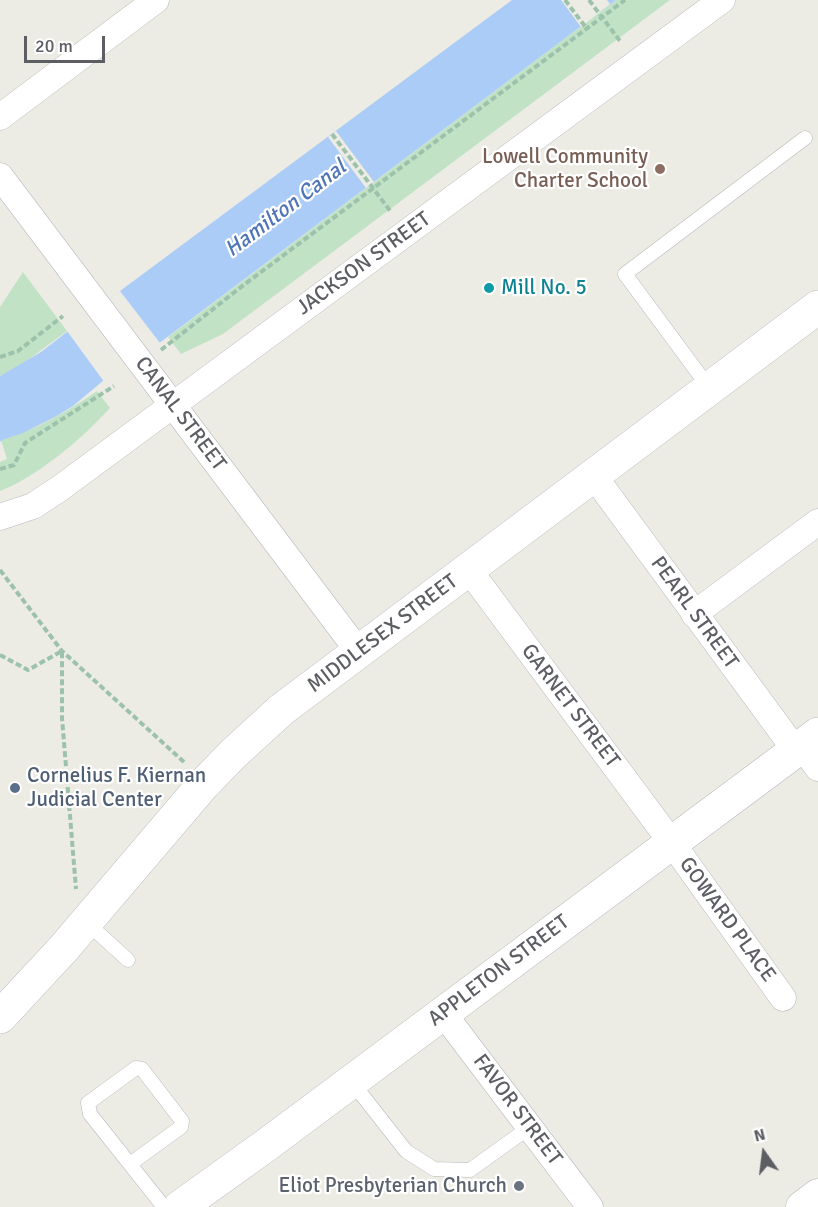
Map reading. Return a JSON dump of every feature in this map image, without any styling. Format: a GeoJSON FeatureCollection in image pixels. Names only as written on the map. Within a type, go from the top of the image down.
{"type":"FeatureCollection","features":[{"type":"Feature","properties":{"kind":"main road","name":"MIDDLESEX STREET"},"geometry":{"type":"LineString","coordinates":[[0,1017],[86,922],[169,823],[233,754],[281,710],[818,307]]}},
{"type":"Feature","properties":{"kind":"main road","name":"APPLETON STREET"},"geometry":{"type":"LineString","coordinates":[[180,1207],[672,843],[808,750]]}},
{"type":"Feature","properties":{"kind":"street"},"geometry":{"type":"LineString","coordinates":[[0,117],[156,0]]}},
{"type":"Feature","properties":{"kind":"street","name":"JACKSON STREET"},"geometry":{"type":"LineString","coordinates":[[0,517],[33,506],[46,498],[722,0]]}},
{"type":"Feature","properties":{"kind":"street","name":"CANAL STREET"},"geometry":{"type":"LineString","coordinates":[[0,176],[99,306],[148,356],[173,405],[359,652]]}},
{"type":"Feature","properties":{"kind":"street","name":"PEARL STREET"},"geometry":{"type":"LineString","coordinates":[[594,476],[694,614],[808,750]]}},
{"type":"Feature","properties":{"kind":"street"},"geometry":{"type":"LineString","coordinates":[[694,614],[818,522]]}},
{"type":"Feature","properties":{"kind":"street","name":"GARNET STREET"},"geometry":{"type":"LineString","coordinates":[[469,570],[672,843]]}},
{"type":"Feature","properties":{"kind":"street","name":"GOWARD PLACE"},"geometry":{"type":"LineString","coordinates":[[672,843],[783,998]]}},
{"type":"Feature","properties":{"kind":"street","name":"FAVOR STREET"},"geometry":{"type":"LineString","coordinates":[[443,1013],[590,1207]]}},
{"type":"Feature","properties":{"kind":"street"},"geometry":{"type":"LineString","coordinates":[[801,1207],[818,1195]]}},
{"type":"Feature","properties":{"kind":"lane"},"geometry":{"type":"LineString","coordinates":[[710,389],[625,274],[805,138]]}},
{"type":"Feature","properties":{"kind":"lane"},"geometry":{"type":"LineString","coordinates":[[86,922],[128,960]]}},
{"type":"Feature","properties":{"kind":"lane"},"geometry":{"type":"LineString","coordinates":[[130,1164],[181,1127],[182,1121],[142,1069],[136,1068],[88,1103],[90,1114],[164,1207]]}},
{"type":"Feature","properties":{"kind":"lane"},"geometry":{"type":"LineString","coordinates":[[351,1082],[406,1150],[434,1169],[470,1170],[499,1152],[530,1127]]}},
{"type":"Feature","properties":{"kind":"path"},"geometry":{"type":"LineString","coordinates":[[565,0],[586,27]]}},
{"type":"Feature","properties":{"kind":"path"},"geometry":{"type":"LineString","coordinates":[[589,0],[620,41]]}},
{"type":"Feature","properties":{"kind":"path"},"geometry":{"type":"LineString","coordinates":[[148,356],[601,15],[625,0]]}},
{"type":"Feature","properties":{"kind":"path"},"geometry":{"type":"LineString","coordinates":[[332,134],[392,213]]}},
{"type":"Feature","properties":{"kind":"path"},"geometry":{"type":"LineString","coordinates":[[0,357],[18,351],[63,316]]}},
{"type":"Feature","properties":{"kind":"path"},"geometry":{"type":"LineString","coordinates":[[0,469],[14,465],[25,442],[114,386]]}},
{"type":"Feature","properties":{"kind":"path"},"geometry":{"type":"LineString","coordinates":[[0,570],[62,651],[186,765]]}},
{"type":"Feature","properties":{"kind":"path"},"geometry":{"type":"LineString","coordinates":[[0,655],[28,670],[62,651]]}},
{"type":"Feature","properties":{"kind":"path"},"geometry":{"type":"LineString","coordinates":[[62,651],[62,718],[76,889]]}},
{"type":"Feature","properties":{"kind":"green space"},"geometry":{"type":"Polygon","coordinates":[[[616,0],[670,0],[223,334],[181,354],[168,337],[616,0]]]}},
{"type":"Feature","properties":{"kind":"green space"},"geometry":{"type":"Polygon","coordinates":[[[23,272],[67,331],[25,362],[0,376],[0,307],[23,272]]]}},
{"type":"Feature","properties":{"kind":"green space"},"geometry":{"type":"Polygon","coordinates":[[[97,391],[110,408],[99,420],[44,466],[0,491],[0,462],[7,459],[1,440],[51,419],[97,391]]]}},
{"type":"Feature","properties":{"kind":"water","name":"Hamilton Canal"},"geometry":{"type":"Polygon","coordinates":[[[512,0],[616,0],[138,359],[104,380],[73,406],[23,433],[0,442],[0,376],[41,352],[512,0]]]}},
{"type":"Feature","properties":{"kind":"pier"},"geometry":{"type":"Polygon","coordinates":[[[561,0],[607,0],[610,4],[581,27],[561,0]]]}},
{"type":"Feature","properties":{"kind":"pier"},"geometry":{"type":"Polygon","coordinates":[[[336,131],[374,182],[366,188],[328,137],[336,131]]]}},
{"type":"Feature","properties":{"kind":"pier"},"geometry":{"type":"Polygon","coordinates":[[[120,291],[160,343],[105,383],[67,331],[120,291]]]}},
{"type":"Feature","properties":{"kind":"place","name":"Lowell Community Charter School"},"geometry":{"type":"Point","coordinates":[660,169]}},
{"type":"Feature","properties":{"kind":"place","name":"Mill No. 5"},"geometry":{"type":"Point","coordinates":[489,288]}},
{"type":"Feature","properties":{"kind":"place","name":"Cornelius F. Kiernan Judicial Center"},"geometry":{"type":"Point","coordinates":[15,788]}},
{"type":"Feature","properties":{"kind":"place","name":"Eliot Presbyterian Church"},"geometry":{"type":"Point","coordinates":[519,1186]}}]}
